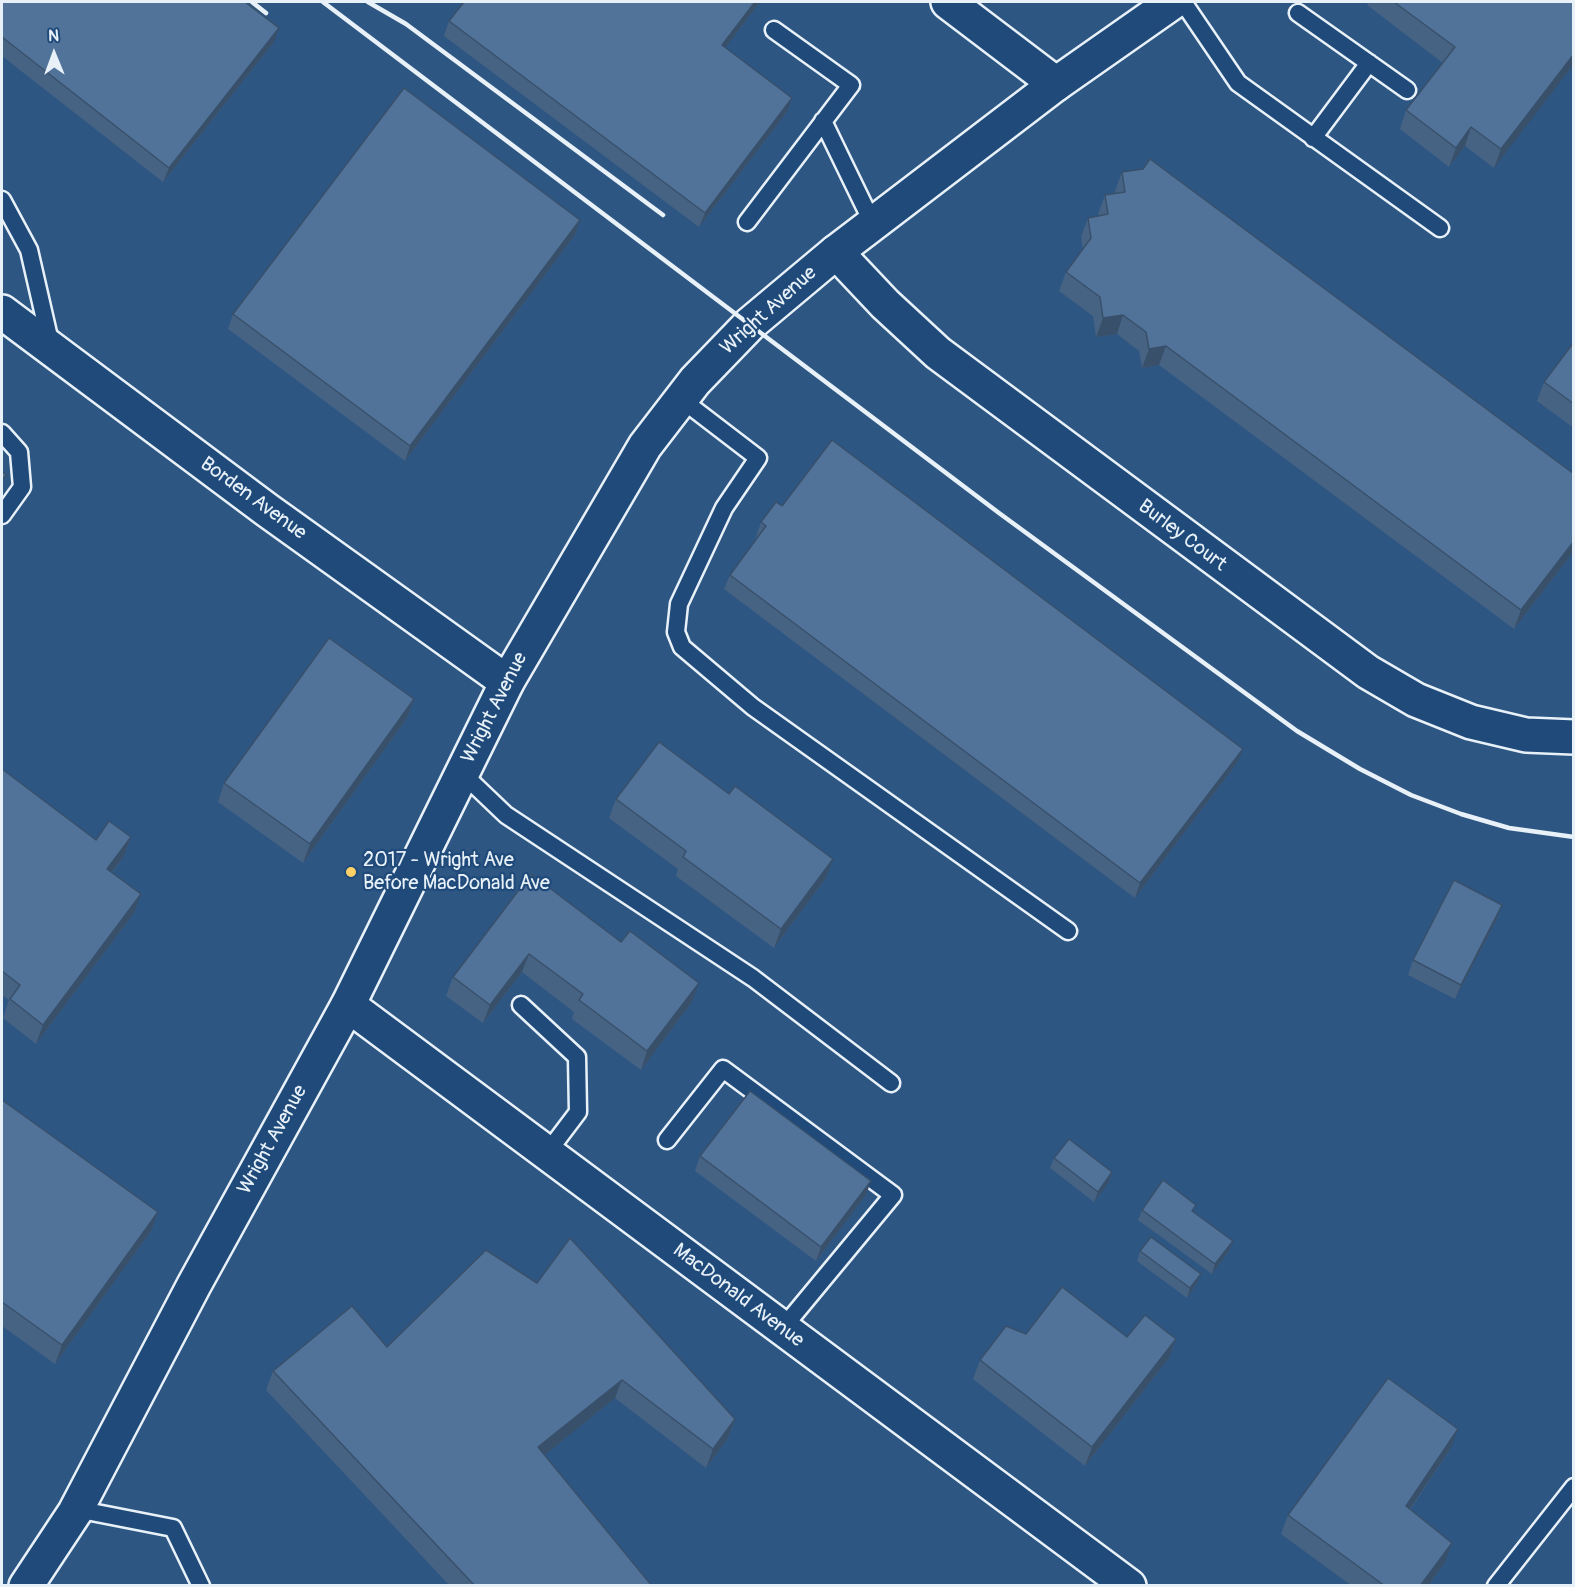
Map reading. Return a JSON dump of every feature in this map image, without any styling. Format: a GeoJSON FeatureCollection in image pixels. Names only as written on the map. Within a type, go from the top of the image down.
{"type":"FeatureCollection","features":[{"type":"Feature","properties":{"kind":"street"},"geometry":{"type":"LineString","coordinates":[[948,2],[1056,84]]}},
{"type":"Feature","properties":{"kind":"street","name":"Wright Avenue"},"geometry":{"type":"LineString","coordinates":[[26,1586],[76,1509],[194,1285],[348,1005],[507,682],[645,446],[681,399],[750,324],[836,252],[1056,84],[1173,2]]}},
{"type":"Feature","properties":{"kind":"street","name":"Burley Court"},"geometry":{"type":"LineString","coordinates":[[836,252],[885,304],[938,353],[1368,672],[1416,700],[1471,722],[1526,735],[1574,737]]}},
{"type":"Feature","properties":{"kind":"street","name":"Borden Avenue"},"geometry":{"type":"LineString","coordinates":[[2,312],[276,517],[507,682]]}},
{"type":"Feature","properties":{"kind":"street","name":"MacDonald Avenue"},"geometry":{"type":"LineString","coordinates":[[348,1005],[1129,1586]]}},
{"type":"Feature","properties":{"kind":"lane"},"geometry":{"type":"LineString","coordinates":[[1183,2],[1238,83],[1440,228]]}},
{"type":"Feature","properties":{"kind":"lane"},"geometry":{"type":"LineString","coordinates":[[1298,13],[1407,90]]}},
{"type":"Feature","properties":{"kind":"lane"},"geometry":{"type":"LineString","coordinates":[[747,222],[851,85],[774,30]]}},
{"type":"Feature","properties":{"kind":"lane"},"geometry":{"type":"LineString","coordinates":[[1313,138],[1369,63]]}},
{"type":"Feature","properties":{"kind":"lane"},"geometry":{"type":"LineString","coordinates":[[824,121],[873,224]]}},
{"type":"Feature","properties":{"kind":"lane"},"geometry":{"type":"LineString","coordinates":[[2,200],[29,250],[52,350]]}},
{"type":"Feature","properties":{"kind":"lane"},"geometry":{"type":"LineString","coordinates":[[681,399],[758,458],[724,508],[679,604],[676,632],[682,647],[753,707],[1068,931]]}},
{"type":"Feature","properties":{"kind":"lane"},"geometry":{"type":"LineString","coordinates":[[2,433],[19,452],[22,487],[2,515]]}},
{"type":"Feature","properties":{"kind":"lane"},"geometry":{"type":"LineString","coordinates":[[462,773],[506,816],[753,978],[891,1083]]}},
{"type":"Feature","properties":{"kind":"lane"},"geometry":{"type":"LineString","coordinates":[[521,1005],[577,1057],[578,1112],[547,1153]]}},
{"type":"Feature","properties":{"kind":"lane"},"geometry":{"type":"LineString","coordinates":[[667,1140],[723,1069],[893,1195],[782,1329]]}},
{"type":"Feature","properties":{"kind":"lane"},"geometry":{"type":"LineString","coordinates":[[1496,1586],[1574,1487]]}},
{"type":"Feature","properties":{"kind":"lane"},"geometry":{"type":"LineString","coordinates":[[76,1509],[172,1528],[201,1586]]}},
{"type":"Feature","properties":{"kind":"shaded area"},"geometry":{"type":"Polygon","coordinates":[[[2,2],[1573,2],[1573,1585],[2,1585],[2,2]]]}},
{"type":"Feature","properties":{"kind":"building"},"geometry":{"type":"Polygon","coordinates":[[[2,2],[245,2],[279,28],[169,168],[2,37],[2,2]]]}},
{"type":"Feature","properties":{"kind":"building"},"geometry":{"type":"Polygon","coordinates":[[[464,2],[755,2],[722,45],[792,98],[705,213],[449,21],[464,2]]]}},
{"type":"Feature","properties":{"kind":"building"},"geometry":{"type":"Polygon","coordinates":[[[1394,2],[1574,2],[1574,54],[1501,149],[1471,127],[1456,148],[1406,110],[1455,47],[1394,2]]]}},
{"type":"Feature","properties":{"kind":"building"},"geometry":{"type":"Polygon","coordinates":[[[404,88],[580,220],[410,446],[233,314],[404,88]]]}},
{"type":"Feature","properties":{"kind":"building"},"geometry":{"type":"Polygon","coordinates":[[[1150,159],[1574,474],[1574,541],[1521,610],[1166,346],[1149,349],[1146,332],[1123,315],[1103,318],[1100,297],[1066,272],[1091,238],[1088,218],[1108,214],[1105,195],[1125,192],[1122,172],[1143,169],[1150,159]]]}},
{"type":"Feature","properties":{"kind":"building"},"geometry":{"type":"Polygon","coordinates":[[[1574,342],[1574,404],[1544,382],[1574,342]]]}},
{"type":"Feature","properties":{"kind":"building"},"geometry":{"type":"Polygon","coordinates":[[[832,440],[1243,749],[1140,883],[730,575],[766,526],[761,522],[776,502],[782,506],[832,440]]]}},
{"type":"Feature","properties":{"kind":"building"},"geometry":{"type":"Polygon","coordinates":[[[329,638],[414,699],[310,844],[224,783],[329,638]]]}},
{"type":"Feature","properties":{"kind":"building"},"geometry":{"type":"Polygon","coordinates":[[[659,742],[729,794],[735,786],[833,859],[781,929],[683,857],[686,851],[616,799],[659,742]]]}},
{"type":"Feature","properties":{"kind":"building"},"geometry":{"type":"Polygon","coordinates":[[[2,769],[96,840],[109,821],[131,837],[107,869],[141,894],[43,1025],[10,999],[20,985],[2,971],[2,769]]]}},
{"type":"Feature","properties":{"kind":"building"},"geometry":{"type":"Polygon","coordinates":[[[531,874],[621,942],[630,931],[699,983],[647,1051],[579,1000],[583,994],[529,954],[490,1005],[453,977],[531,874]]]}},
{"type":"Feature","properties":{"kind":"building"},"geometry":{"type":"Polygon","coordinates":[[[1454,880],[1502,905],[1461,985],[1413,960],[1454,880]]]}},
{"type":"Feature","properties":{"kind":"building"},"geometry":{"type":"Polygon","coordinates":[[[750,1091],[871,1181],[821,1247],[700,1156],[750,1091]]]}},
{"type":"Feature","properties":{"kind":"building"},"geometry":{"type":"Polygon","coordinates":[[[2,1100],[158,1212],[62,1345],[2,1302],[2,1100]]]}},
{"type":"Feature","properties":{"kind":"building"},"geometry":{"type":"Polygon","coordinates":[[[1069,1139],[1112,1172],[1098,1192],[1054,1158],[1069,1139]]]}},
{"type":"Feature","properties":{"kind":"building"},"geometry":{"type":"Polygon","coordinates":[[[1163,1180],[1196,1205],[1192,1211],[1233,1241],[1215,1264],[1142,1210],[1163,1180]]]}},
{"type":"Feature","properties":{"kind":"building"},"geometry":{"type":"Polygon","coordinates":[[[1151,1237],[1201,1274],[1190,1288],[1140,1251],[1151,1237]]]}},
{"type":"Feature","properties":{"kind":"building"},"geometry":{"type":"Polygon","coordinates":[[[570,1238],[735,1419],[713,1449],[622,1380],[538,1447],[652,1586],[475,1586],[273,1371],[352,1306],[387,1347],[486,1250],[537,1283],[570,1238]]]}},
{"type":"Feature","properties":{"kind":"building"},"geometry":{"type":"Polygon","coordinates":[[[1062,1287],[1127,1337],[1145,1315],[1176,1339],[1092,1447],[980,1360],[1006,1326],[1026,1334],[1062,1287]]]}},
{"type":"Feature","properties":{"kind":"building"},"geometry":{"type":"Polygon","coordinates":[[[1388,1378],[1458,1429],[1406,1506],[1452,1543],[1420,1586],[1385,1586],[1288,1515],[1388,1378]]]}},
{"type":"Feature","properties":{"kind":"railway"},"geometry":{"type":"LineString","coordinates":[[252,2],[266,13]]}},
{"type":"Feature","properties":{"kind":"railway"},"geometry":{"type":"LineString","coordinates":[[323,2],[999,513],[1297,731],[1360,769],[1411,795],[1461,814],[1509,828],[1574,837]]}},
{"type":"Feature","properties":{"kind":"railway"},"geometry":{"type":"LineString","coordinates":[[368,2],[406,24],[663,215]]}},
{"type":"Feature","properties":{"kind":"place","name":"2017 - Wright Ave Before MacDonald Ave"},"geometry":{"type":"Point","coordinates":[351,872]}}]}
